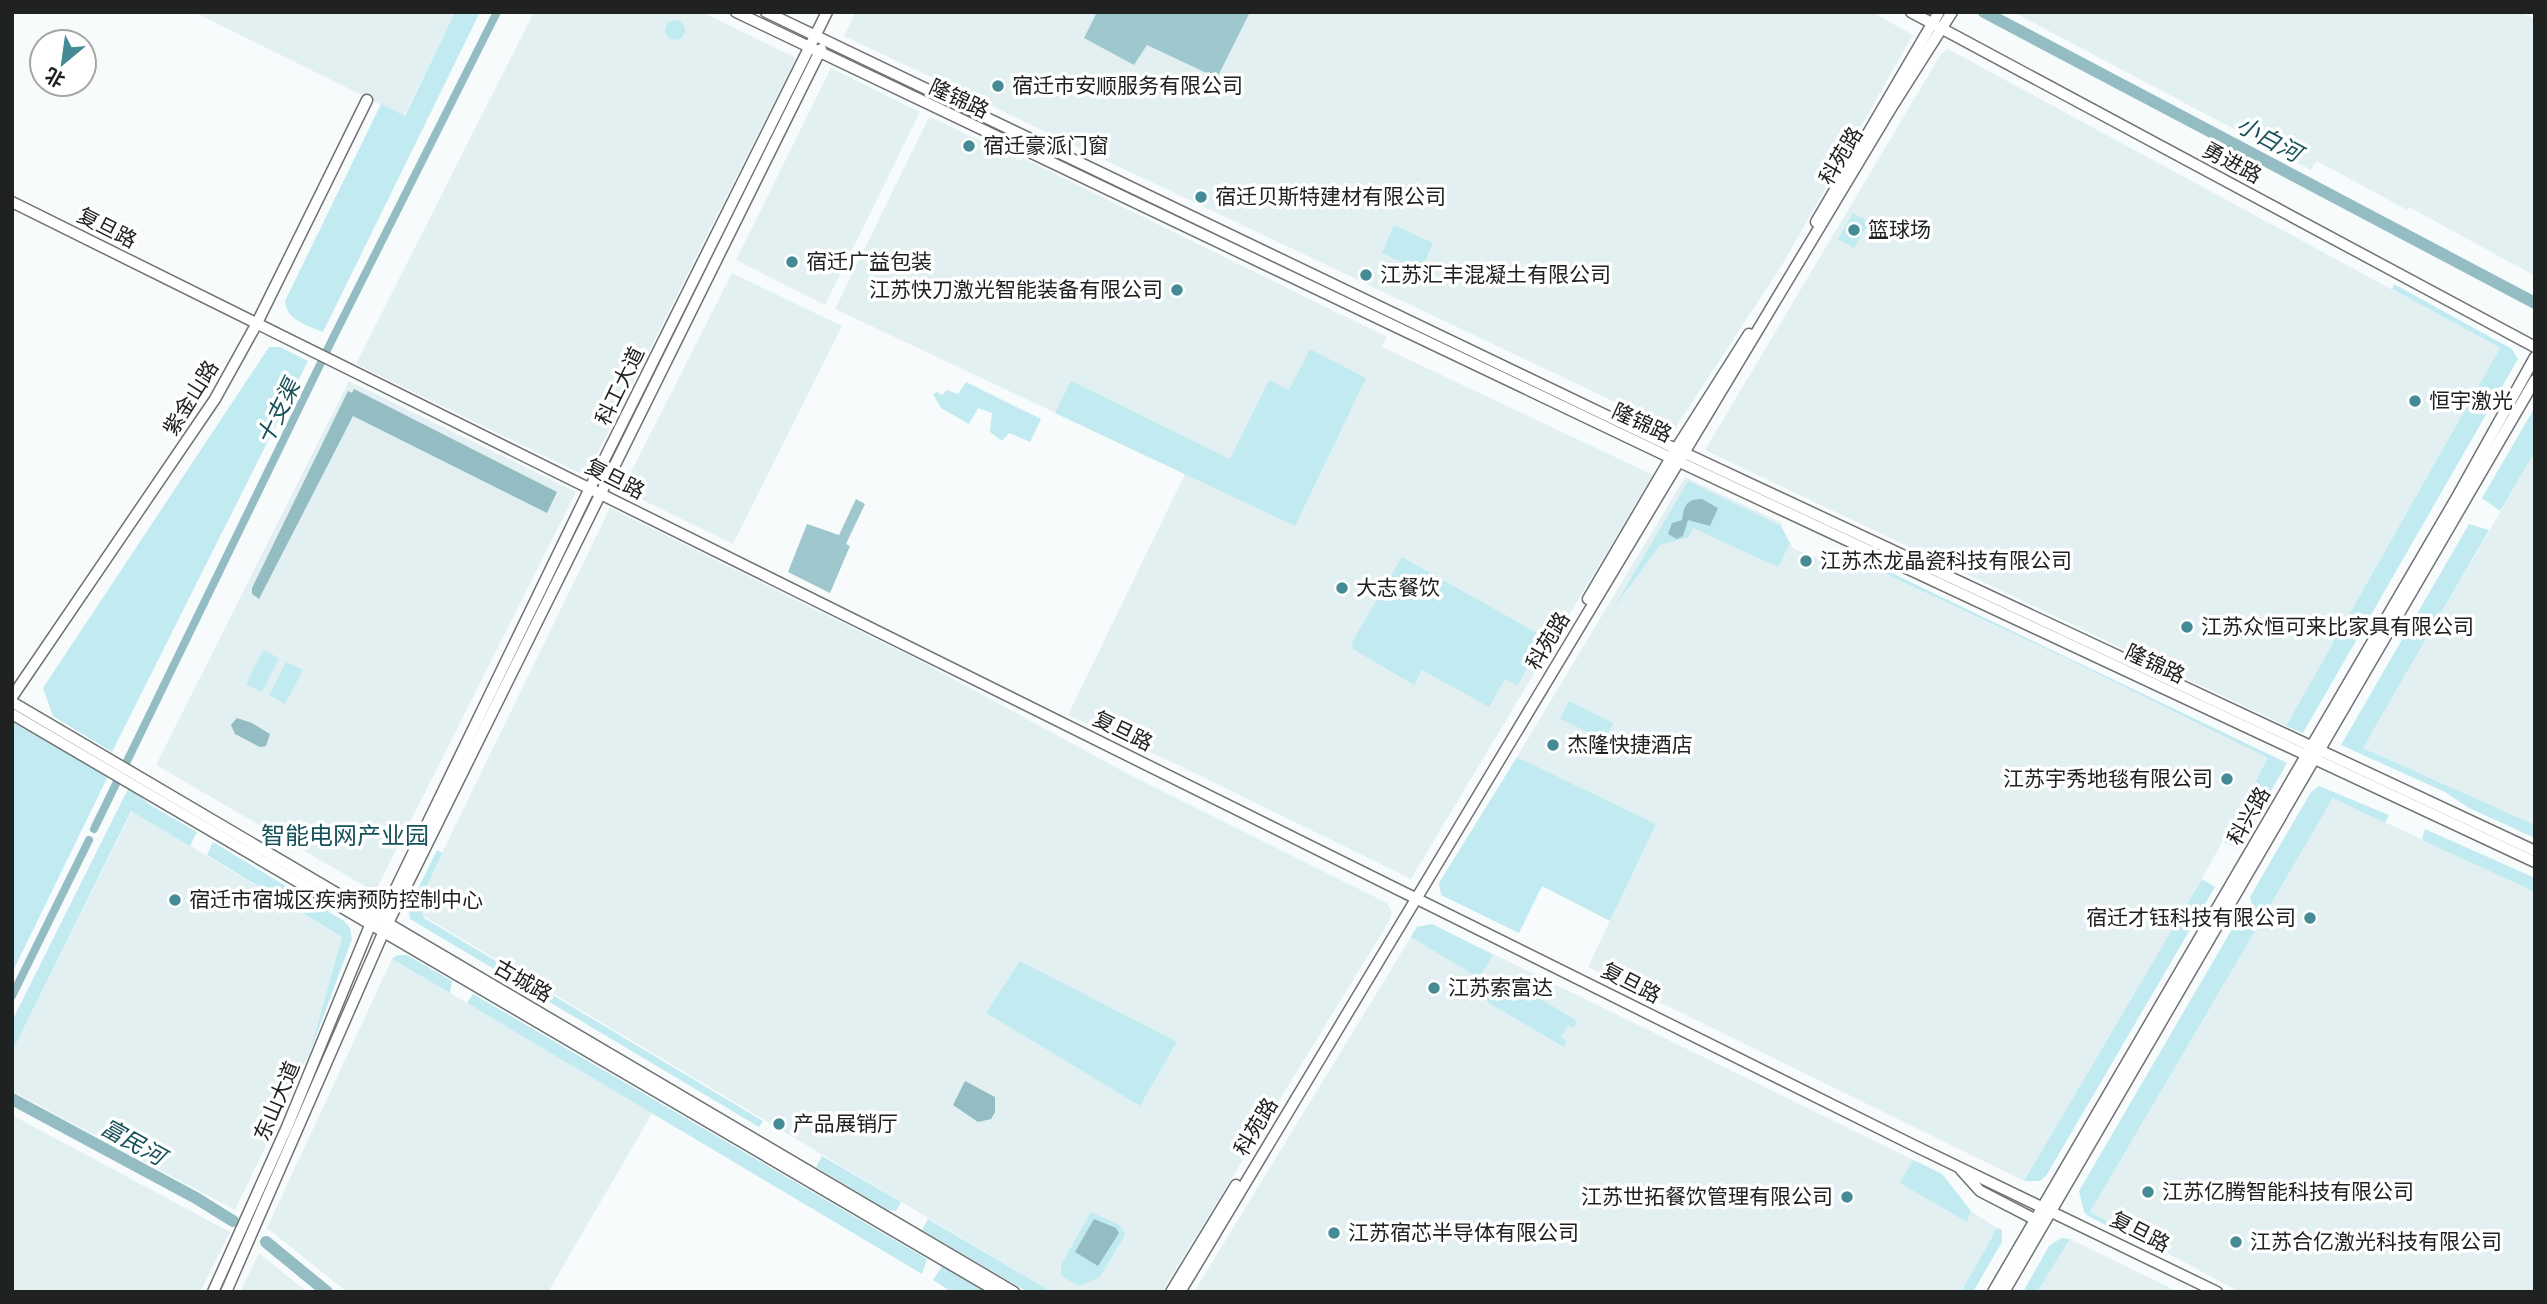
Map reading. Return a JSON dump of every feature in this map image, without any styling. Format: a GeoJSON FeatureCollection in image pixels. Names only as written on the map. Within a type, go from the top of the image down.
{"type":"FeatureCollection","features":[{"type":"Feature","properties":{"kind":"street","name":"隆锦路"},"geometry":{"type":"LineString","coordinates":[[736,12],[808,49],[2313,754],[2535,862]]}},
{"type":"Feature","properties":{"kind":"street","name":"隆锦路"},"geometry":{"type":"LineString","coordinates":[[766,12],[1678,456]]}},
{"type":"Feature","properties":{"kind":"street","name":"科工大道"},"geometry":{"type":"LineString","coordinates":[[381,924],[590,488],[827,12]]}},
{"type":"Feature","properties":{"kind":"street","name":"勇进路"},"geometry":{"type":"LineString","coordinates":[[1911,12],[1942,16],[1942,29],[2535,347]]}},
{"type":"Feature","properties":{"kind":"street","name":"科苑路"},"geometry":{"type":"LineString","coordinates":[[1180,1292],[1942,16]]}},
{"type":"Feature","properties":{"kind":"street","name":"科苑路"},"geometry":{"type":"LineString","coordinates":[[1678,456],[1942,29]]}},
{"type":"Feature","properties":{"kind":"street","name":"科工大道"},"geometry":{"type":"LineString","coordinates":[[381,924],[602,494],[825,41]]}},
{"type":"Feature","properties":{"kind":"street","name":"紫金山路"},"geometry":{"type":"LineString","coordinates":[[12,700],[215,399],[256,325],[367,100]]}},
{"type":"Feature","properties":{"kind":"street","name":"复旦路"},"geometry":{"type":"LineString","coordinates":[[12,202],[256,325],[2217,1292]]}},
{"type":"Feature","properties":{"kind":"street","name":"科兴路"},"geometry":{"type":"LineString","coordinates":[[2313,754],[2535,357]]}},
{"type":"Feature","properties":{"kind":"street","name":"科兴路"},"geometry":{"type":"LineString","coordinates":[[1993,1292],[2047,1208],[2535,380]]}},
{"type":"Feature","properties":{"kind":"street","name":"古城路"},"geometry":{"type":"LineString","coordinates":[[12,700],[122,772]]}},
{"type":"Feature","properties":{"kind":"street","name":"古城路"},"geometry":{"type":"LineString","coordinates":[[12,714],[122,772],[1014,1292]]}},
{"type":"Feature","properties":{"kind":"street","name":"隆锦路"},"geometry":{"type":"LineString","coordinates":[[2313,754],[2535,852]]}},
{"type":"Feature","properties":{"kind":"street","name":"科苑路"},"geometry":{"type":"LineString","coordinates":[[1171,1292],[1416,897]]}},
{"type":"Feature","properties":{"kind":"street","name":"古城路"},"geometry":{"type":"LineString","coordinates":[[381,924],[998,1292]]}},
{"type":"Feature","properties":{"kind":"street","name":"东山大道"},"geometry":{"type":"LineString","coordinates":[[213,1292],[381,924]]}},
{"type":"Feature","properties":{"kind":"street","name":"东山大道"},"geometry":{"type":"LineString","coordinates":[[226,1292],[381,924]]}},
{"type":"Feature","properties":{"kind":"street"},"geometry":{"type":"LineString","coordinates":[[1956,1165],[1980,1191],[2039,1221]]}},
{"type":"Feature","properties":{"kind":"street","name":"科兴路"},"geometry":{"type":"LineString","coordinates":[[2004,1292],[2039,1221]]}},
{"type":"Feature","properties":{"kind":"shaded area"},"geometry":{"type":"Polygon","coordinates":[[[194,12],[455,12],[404,116],[194,12]]]}},
{"type":"Feature","properties":{"kind":"shaded area"},"geometry":{"type":"Polygon","coordinates":[[[455,12],[480,12],[323,332],[304,324],[289,313],[285,301],[381,104],[405,116],[455,12]]]}},
{"type":"Feature","properties":{"kind":"shaded area"},"geometry":{"type":"Polygon","coordinates":[[[534,12],[702,12],[796,58],[586,476],[356,364],[534,12]]]}},
{"type":"Feature","properties":{"kind":"shaded area"},"geometry":{"type":"Polygon","coordinates":[[[856,12],[1872,12],[1913,35],[1782,265],[1674,430],[844,36],[856,12]]]}},
{"type":"Feature","properties":{"kind":"shaded area"},"geometry":{"type":"Polygon","coordinates":[[[1097,12],[1250,12],[1217,78],[1147,45],[1134,65],[1084,38],[1097,12]]]}},
{"type":"Feature","properties":{"kind":"shaded area"},"geometry":{"type":"Polygon","coordinates":[[[2013,12],[2520,12],[2535,19],[2535,276],[2409,207],[2407,210],[2317,161],[2311,170],[2013,12]]]}},
{"type":"Feature","properties":{"kind":"shaded area"},"geometry":{"type":"Polygon","coordinates":[[[675,20],[682,23],[685,30],[682,37],[675,40],[668,37],[665,30],[668,23],[675,20]]]}},
{"type":"Feature","properties":{"kind":"shaded area"},"geometry":{"type":"Polygon","coordinates":[[[1948,49],[2500,348],[2286,726],[1705,450],[1941,54],[1948,49]]]}},
{"type":"Feature","properties":{"kind":"shaded area"},"geometry":{"type":"Polygon","coordinates":[[[831,68],[920,112],[825,305],[736,260],[831,68]]]}},
{"type":"Feature","properties":{"kind":"shaded area"},"geometry":{"type":"Polygon","coordinates":[[[933,118],[1021,161],[1023,158],[1387,337],[1382,347],[1653,475],[1411,879],[1176,764],[1068,715],[1185,474],[835,309],[928,119],[933,118]]]}},
{"type":"Feature","properties":{"kind":"shaded area","name":"篮球场"},"geometry":{"type":"Polygon","coordinates":[[[1853,213],[1869,222],[1854,248],[1838,239],[1853,213]]]}},
{"type":"Feature","properties":{"kind":"shaded area"},"geometry":{"type":"Polygon","coordinates":[[[1394,225],[1433,243],[1421,271],[1382,253],[1394,225]]]}},
{"type":"Feature","properties":{"kind":"shaded area"},"geometry":{"type":"Polygon","coordinates":[[[732,273],[842,326],[733,544],[622,490],[732,273]]]}},
{"type":"Feature","properties":{"kind":"shaded area"},"geometry":{"type":"Polygon","coordinates":[[[2394,284],[2512,349],[2518,359],[2303,733],[2286,726],[2500,348],[2392,289],[2394,284]]]}},
{"type":"Feature","properties":{"kind":"shaded area"},"geometry":{"type":"Polygon","coordinates":[[[269,347],[280,347],[308,361],[112,752],[53,716],[43,688],[269,347]]]}},
{"type":"Feature","properties":{"kind":"shaded area"},"geometry":{"type":"Polygon","coordinates":[[[1310,349],[1366,378],[1295,526],[1055,413],[1071,381],[1230,459],[1269,380],[1289,390],[1310,349]]]}},
{"type":"Feature","properties":{"kind":"shaded area"},"geometry":{"type":"Polygon","coordinates":[[[349,381],[576,492],[375,892],[156,765],[349,381]]]}},
{"type":"Feature","properties":{"kind":"shaded area"},"geometry":{"type":"Polygon","coordinates":[[[966,382],[1041,419],[1030,442],[1009,433],[1002,441],[990,432],[992,413],[978,408],[969,424],[941,408],[933,394],[937,392],[942,395],[947,390],[958,394],[966,382]]]}},
{"type":"Feature","properties":{"kind":"shaded area"},"geometry":{"type":"Polygon","coordinates":[[[354,389],[557,492],[547,513],[353,416],[259,599],[252,594],[252,588],[348,391],[352,393],[354,389]]]}},
{"type":"Feature","properties":{"kind":"shaded area"},"geometry":{"type":"Polygon","coordinates":[[[2535,407],[2535,452],[2500,511],[2482,498],[2535,407]]]}},
{"type":"Feature","properties":{"kind":"shaded area"},"geometry":{"type":"Polygon","coordinates":[[[2535,452],[2535,825],[2363,748],[2535,452]]]}},
{"type":"Feature","properties":{"kind":"shaded area"},"geometry":{"type":"Polygon","coordinates":[[[1685,477],[1782,523],[1781,530],[1794,549],[1825,560],[1843,554],[2072,661],[2269,758],[2170,936],[2024,1181],[1588,967],[1656,824],[1517,757],[1685,477]]]}},
{"type":"Feature","properties":{"kind":"shaded area"},"geometry":{"type":"Polygon","coordinates":[[[1688,481],[1781,526],[1790,543],[1778,567],[1693,528],[1689,537],[1660,545],[1613,609],[1688,481]]]}},
{"type":"Feature","properties":{"kind":"shaded area"},"geometry":{"type":"Polygon","coordinates":[[[856,499],[865,504],[846,544],[850,546],[830,593],[788,572],[807,524],[839,535],[856,499]]]}},
{"type":"Feature","properties":{"kind":"shaded area"},"geometry":{"type":"Polygon","coordinates":[[[1702,499],[1718,508],[1710,526],[1688,520],[1683,536],[1677,539],[1668,534],[1672,523],[1682,520],[1687,504],[1692,500],[1702,499]]]}},
{"type":"Feature","properties":{"kind":"shaded area"},"geometry":{"type":"Polygon","coordinates":[[[610,508],[924,663],[1130,775],[1387,903],[1392,912],[1388,923],[1162,1292],[1052,1292],[420,914],[421,896],[610,508]],[[987,1013],[1140,1106],[1177,1042],[987,1013]]]}},
{"type":"Feature","properties":{"kind":"shaded area"},"geometry":{"type":"Polygon","coordinates":[[[2469,524],[2489,530],[2363,748],[2535,825],[2535,838],[2469,808],[2445,792],[2341,745],[2469,524]]]}},
{"type":"Feature","properties":{"kind":"shaded area"},"geometry":{"type":"Polygon","coordinates":[[[1846,551],[2287,763],[2238,849],[2224,842],[2268,758],[2072,661],[1843,554],[1846,551]]]}},
{"type":"Feature","properties":{"kind":"shaded area"},"geometry":{"type":"Polygon","coordinates":[[[1402,557],[1544,637],[1517,686],[1505,679],[1489,707],[1422,670],[1414,685],[1353,649],[1352,642],[1402,557]]]}},
{"type":"Feature","properties":{"kind":"shaded area"},"geometry":{"type":"Polygon","coordinates":[[[263,650],[279,658],[262,692],[246,684],[263,650]]]}},
{"type":"Feature","properties":{"kind":"shaded area"},"geometry":{"type":"Polygon","coordinates":[[[286,662],[303,670],[285,704],[269,695],[286,662]]]}},
{"type":"Feature","properties":{"kind":"shaded area"},"geometry":{"type":"Polygon","coordinates":[[[1569,701],[1613,723],[1605,740],[1560,719],[1569,701]]]}},
{"type":"Feature","properties":{"kind":"shaded area"},"geometry":{"type":"Polygon","coordinates":[[[237,718],[270,734],[266,746],[260,747],[235,734],[231,725],[237,718]]]}},
{"type":"Feature","properties":{"kind":"shaded area"},"geometry":{"type":"Polygon","coordinates":[[[12,722],[110,772],[12,973],[12,722]]]}},
{"type":"Feature","properties":{"kind":"shaded area"},"geometry":{"type":"Polygon","coordinates":[[[1517,757],[1656,824],[1610,921],[1542,886],[1519,933],[1441,895],[1439,883],[1517,757]]]}},
{"type":"Feature","properties":{"kind":"shaded area"},"geometry":{"type":"Polygon","coordinates":[[[2319,786],[2389,815],[2385,823],[2333,798],[2265,914],[2253,907],[2250,897],[2311,792],[2319,786]]]}},
{"type":"Feature","properties":{"kind":"shaded area"},"geometry":{"type":"Polygon","coordinates":[[[129,787],[150,805],[197,832],[190,846],[131,811],[12,1052],[12,1021],[129,787]]]}},
{"type":"Feature","properties":{"kind":"shaded area"},"geometry":{"type":"Polygon","coordinates":[[[2333,798],[2535,892],[2535,1292],[2240,1292],[2090,1212],[2333,798]]]}},
{"type":"Feature","properties":{"kind":"shaded area"},"geometry":{"type":"Polygon","coordinates":[[[132,811],[342,937],[309,1055],[235,1210],[12,1091],[12,1052],[132,811]]]}},
{"type":"Feature","properties":{"kind":"shaded area"},"geometry":{"type":"Polygon","coordinates":[[[2425,829],[2535,878],[2535,892],[2422,840],[2425,829]]]}},
{"type":"Feature","properties":{"kind":"shaded area"},"geometry":{"type":"Polygon","coordinates":[[[213,842],[344,921],[350,928],[352,939],[309,1055],[342,937],[207,855],[213,842]]]}},
{"type":"Feature","properties":{"kind":"shaded area"},"geometry":{"type":"Polygon","coordinates":[[[437,850],[442,853],[418,905],[424,918],[763,1121],[759,1127],[410,919],[408,909],[437,850]]]}},
{"type":"Feature","properties":{"kind":"shaded area"},"geometry":{"type":"Polygon","coordinates":[[[2202,879],[2215,887],[2046,1176],[2040,1181],[2024,1181],[2202,879]]]}},
{"type":"Feature","properties":{"kind":"shaded area"},"geometry":{"type":"Polygon","coordinates":[[[1432,924],[1942,1174],[1971,1211],[1997,1228],[1961,1292],[1194,1292],[1417,927],[1432,924]]]}},
{"type":"Feature","properties":{"kind":"shaded area"},"geometry":{"type":"Polygon","coordinates":[[[1432,924],[1493,955],[1479,978],[1411,937],[1417,927],[1432,924]]]}},
{"type":"Feature","properties":{"kind":"shaded area"},"geometry":{"type":"Polygon","coordinates":[[[2235,924],[2242,924],[2255,931],[2090,1212],[2153,1245],[2148,1247],[2088,1216],[2084,1212],[2079,1191],[2235,924]]]}},
{"type":"Feature","properties":{"kind":"shaded area"},"geometry":{"type":"Polygon","coordinates":[[[398,955],[407,955],[452,981],[450,993],[392,959],[398,955]]]}},
{"type":"Feature","properties":{"kind":"shaded area"},"geometry":{"type":"Polygon","coordinates":[[[392,959],[653,1112],[548,1292],[347,1292],[267,1228],[392,959]]]}},
{"type":"Feature","properties":{"kind":"shaded area"},"geometry":{"type":"Polygon","coordinates":[[[1020,961],[1177,1042],[1140,1106],[986,1013],[1020,961]]]}},
{"type":"Feature","properties":{"kind":"shaded area"},"geometry":{"type":"Polygon","coordinates":[[[1500,975],[1577,1021],[1574,1028],[1568,1025],[1561,1037],[1567,1041],[1564,1047],[1489,1003],[1486,997],[1500,975]]]}},
{"type":"Feature","properties":{"kind":"shaded area"},"geometry":{"type":"Polygon","coordinates":[[[473,994],[927,1259],[922,1274],[467,1003],[473,994]]]}},
{"type":"Feature","properties":{"kind":"shaded area"},"geometry":{"type":"Polygon","coordinates":[[[965,1081],[995,1097],[995,1112],[991,1119],[978,1122],[953,1105],[965,1081]]]}},
{"type":"Feature","properties":{"kind":"shaded area"},"geometry":{"type":"Polygon","coordinates":[[[12,1115],[230,1232],[200,1292],[12,1292],[12,1115]]]}},
{"type":"Feature","properties":{"kind":"shaded area"},"geometry":{"type":"Polygon","coordinates":[[[822,1156],[901,1202],[896,1211],[886,1209],[816,1167],[822,1156]]]}},
{"type":"Feature","properties":{"kind":"shaded area"},"geometry":{"type":"Polygon","coordinates":[[[1913,1160],[1942,1174],[1971,1211],[1967,1222],[1900,1183],[1913,1160]]]}},
{"type":"Feature","properties":{"kind":"shaded area"},"geometry":{"type":"Polygon","coordinates":[[[1091,1212],[1121,1226],[1125,1235],[1100,1277],[1079,1286],[1061,1276],[1061,1265],[1091,1212]]]}},
{"type":"Feature","properties":{"kind":"shaded area"},"geometry":{"type":"Polygon","coordinates":[[[928,1219],[1052,1292],[1028,1292],[922,1230],[928,1219]]]}},
{"type":"Feature","properties":{"kind":"shaded area"},"geometry":{"type":"Polygon","coordinates":[[[1094,1219],[1116,1228],[1119,1233],[1098,1266],[1075,1252],[1094,1219]]]}},
{"type":"Feature","properties":{"kind":"shaded area"},"geometry":{"type":"Polygon","coordinates":[[[1997,1228],[2002,1230],[2002,1242],[1973,1292],[1961,1292],[1997,1228]]]}},
{"type":"Feature","properties":{"kind":"shaded area"},"geometry":{"type":"Polygon","coordinates":[[[2061,1238],[2070,1239],[2037,1292],[2023,1292],[2049,1246],[2061,1238]]]}},
{"type":"Feature","properties":{"kind":"shaded area"},"geometry":{"type":"Polygon","coordinates":[[[2070,1239],[2179,1292],[2037,1292],[2070,1239]]]}},
{"type":"Feature","properties":{"kind":"shaded area"},"geometry":{"type":"Polygon","coordinates":[[[259,1253],[307,1292],[240,1292],[259,1253]]]}},
{"type":"Feature","properties":{"kind":"shaded area"},"geometry":{"type":"Polygon","coordinates":[[[943,1265],[987,1292],[952,1292],[933,1280],[943,1265]]]}},
{"type":"Feature","properties":{"kind":"waterway","name":"十支渠"},"geometry":{"type":"LineString","coordinates":[[94,829],[332,340],[497,12]]}},
{"type":"Feature","properties":{"kind":"waterway","name":"小白河"},"geometry":{"type":"LineString","coordinates":[[1984,12],[2535,303]]}},
{"type":"Feature","properties":{"kind":"waterway","name":"十支渠"},"geometry":{"type":"LineString","coordinates":[[12,996],[89,840]]}},
{"type":"Feature","properties":{"kind":"waterway","name":"富民河"},"geometry":{"type":"LineString","coordinates":[[12,1099],[196,1198],[233,1221]]}},
{"type":"Feature","properties":{"kind":"waterway","name":"富民河"},"geometry":{"type":"LineString","coordinates":[[266,1242],[327,1292]]}},
{"type":"Feature","properties":{"kind":"place","name":"宿迁市安顺服务有限公司"},"geometry":{"type":"Point","coordinates":[998,86]}},
{"type":"Feature","properties":{"kind":"place","name":"宿迁豪派门窗"},"geometry":{"type":"Point","coordinates":[969,146]}},
{"type":"Feature","properties":{"kind":"place","name":"宿迁贝斯特建材有限公司"},"geometry":{"type":"Point","coordinates":[1201,197]}},
{"type":"Feature","properties":{"kind":"place","name":"篮球场"},"geometry":{"type":"Point","coordinates":[1854,230]}},
{"type":"Feature","properties":{"kind":"place","name":"宿迁广益包装"},"geometry":{"type":"Point","coordinates":[792,262]}},
{"type":"Feature","properties":{"kind":"place","name":"江苏汇丰混凝土有限公司"},"geometry":{"type":"Point","coordinates":[1366,275]}},
{"type":"Feature","properties":{"kind":"place","name":"江苏快刀激光智能装备有限公司"},"geometry":{"type":"Point","coordinates":[1177,290]}},
{"type":"Feature","properties":{"kind":"place","name":"恒宇激光"},"geometry":{"type":"Point","coordinates":[2415,401]}},
{"type":"Feature","properties":{"kind":"place","name":"江苏杰龙晶瓷科技有限公司"},"geometry":{"type":"Point","coordinates":[1806,561]}},
{"type":"Feature","properties":{"kind":"place","name":"大志餐饮"},"geometry":{"type":"Point","coordinates":[1342,588]}},
{"type":"Feature","properties":{"kind":"place","name":"江苏众恒可来比家具有限公司"},"geometry":{"type":"Point","coordinates":[2187,627]}},
{"type":"Feature","properties":{"kind":"place","name":"杰隆快捷酒店"},"geometry":{"type":"Point","coordinates":[1553,745]}},
{"type":"Feature","properties":{"kind":"place","name":"江苏宇秀地毯有限公司"},"geometry":{"type":"Point","coordinates":[2227,779]}},
{"type":"Feature","properties":{"kind":"place","name":"宿迁市宿城区疾病预防控制中心"},"geometry":{"type":"Point","coordinates":[175,900]}},
{"type":"Feature","properties":{"kind":"place","name":"宿迁才钰科技有限公司"},"geometry":{"type":"Point","coordinates":[2310,918]}},
{"type":"Feature","properties":{"kind":"place","name":"江苏索富达"},"geometry":{"type":"Point","coordinates":[1434,988]}},
{"type":"Feature","properties":{"kind":"place","name":"产品展销厅"},"geometry":{"type":"Point","coordinates":[779,1124]}},
{"type":"Feature","properties":{"kind":"place","name":"江苏亿腾智能科技有限公司"},"geometry":{"type":"Point","coordinates":[2148,1192]}},
{"type":"Feature","properties":{"kind":"place","name":"江苏世拓餐饮管理有限公司"},"geometry":{"type":"Point","coordinates":[1847,1197]}},
{"type":"Feature","properties":{"kind":"place","name":"江苏宿芯半导体有限公司"},"geometry":{"type":"Point","coordinates":[1334,1233]}},
{"type":"Feature","properties":{"kind":"place","name":"江苏合亿激光科技有限公司"},"geometry":{"type":"Point","coordinates":[2236,1242]}},
{"type":"Feature","properties":{"kind":"district","name":"智能电网产业园"},"geometry":{"type":"Point","coordinates":[345,836]}}]}
